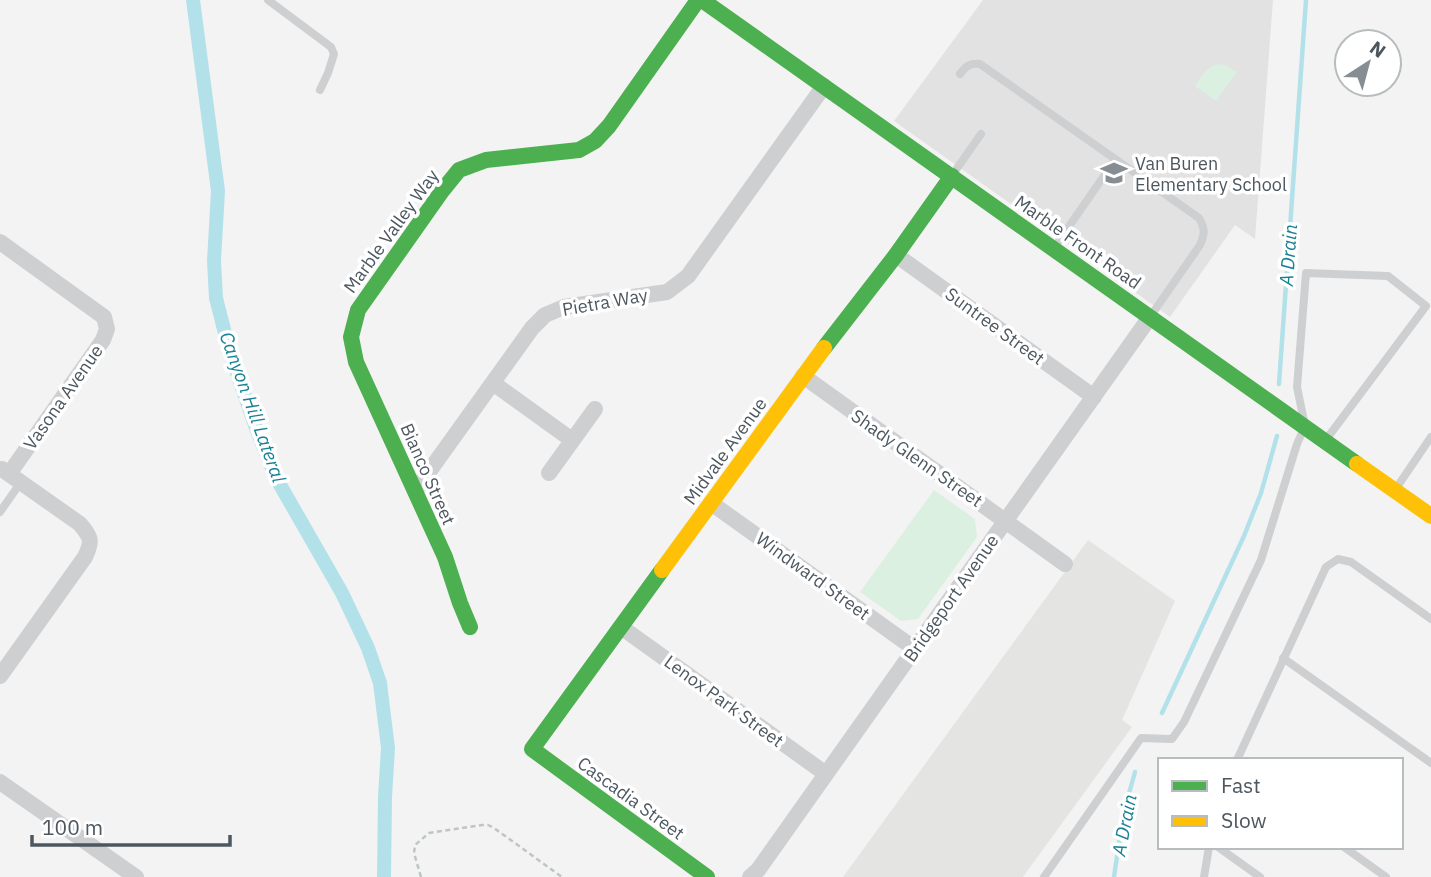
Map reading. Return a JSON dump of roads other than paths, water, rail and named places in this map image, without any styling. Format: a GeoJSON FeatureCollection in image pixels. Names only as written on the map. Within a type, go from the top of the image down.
{"type":"FeatureCollection","features":[{"type":"Feature","properties":{"kind":"street","name":"Marble Front Road"},"geometry":{"type":"LineString","coordinates":[[700,0],[1431,516]]}},
{"type":"Feature","properties":{"kind":"street","name":"Marble Valley Way"},"geometry":{"type":"LineString","coordinates":[[351,337],[358,310],[459,170],[486,160],[579,150],[595,141],[609,126],[700,0]]}},
{"type":"Feature","properties":{"kind":"street","name":"Pietra Way"},"geometry":{"type":"LineString","coordinates":[[415,491],[532,328],[545,315],[564,307],[667,292],[688,276],[824,86]]}},
{"type":"Feature","properties":{"kind":"street","name":"Midvale Avenue"},"geometry":{"type":"LineString","coordinates":[[532,750],[803,376],[896,255],[952,176]]}},
{"type":"Feature","properties":{"kind":"street","name":"Vasona Avenue"},"geometry":{"type":"LineString","coordinates":[[0,242],[104,317],[107,329],[103,340],[10,474]]}},
{"type":"Feature","properties":{"kind":"street","name":"Suntree Street"},"geometry":{"type":"LineString","coordinates":[[896,255],[1094,397]]}},
{"type":"Feature","properties":{"kind":"street","name":"Bridgeport Avenue"},"geometry":{"type":"LineString","coordinates":[[750,877],[758,870],[1150,317]]}},
{"type":"Feature","properties":{"kind":"street","name":"Bianco Street"},"geometry":{"type":"LineString","coordinates":[[351,337],[356,362],[445,557],[470,627]]}},
{"type":"Feature","properties":{"kind":"street","name":"Shady Glenn Street"},"geometry":{"type":"LineString","coordinates":[[803,376],[1065,564]]}},
{"type":"Feature","properties":{"kind":"street"},"geometry":{"type":"LineString","coordinates":[[493,383],[572,440]]}},
{"type":"Feature","properties":{"kind":"street"},"geometry":{"type":"LineString","coordinates":[[549,473],[595,409]]}},
{"type":"Feature","properties":{"kind":"street"},"geometry":{"type":"LineString","coordinates":[[0,676],[91,545],[90,535],[80,524],[10,474]]}},
{"type":"Feature","properties":{"kind":"street","name":"Windward Street"},"geometry":{"type":"LineString","coordinates":[[711,503],[915,649]]}},
{"type":"Feature","properties":{"kind":"street","name":"Lenox Park Street"},"geometry":{"type":"LineString","coordinates":[[621,627],[826,774]]}},
{"type":"Feature","properties":{"kind":"street","name":"Cascadia Street"},"geometry":{"type":"LineString","coordinates":[[532,750],[707,877]]}},
{"type":"Feature","properties":{"kind":"street"},"geometry":{"type":"LineString","coordinates":[[0,782],[135,877]]}},
{"type":"Feature","properties":{"kind":"lane"},"geometry":{"type":"LineString","coordinates":[[268,0],[331,47],[334,54],[320,90]]}},
{"type":"Feature","properties":{"kind":"lane"},"geometry":{"type":"LineString","coordinates":[[960,74],[965,66],[980,64],[1199,218],[1204,226],[1200,245],[1150,317]]}},
{"type":"Feature","properties":{"kind":"lane"},"geometry":{"type":"LineString","coordinates":[[952,176],[981,134]]}},
{"type":"Feature","properties":{"kind":"lane"},"geometry":{"type":"LineString","coordinates":[[1054,248],[1115,160]]}},
{"type":"Feature","properties":{"kind":"lane"},"geometry":{"type":"LineString","coordinates":[[1044,877],[1141,738],[1172,739],[1184,722],[1261,560],[1305,426],[1297,387],[1306,273],[1388,276],[1426,306],[1325,440]]}},
{"type":"Feature","properties":{"kind":"lane"},"geometry":{"type":"LineString","coordinates":[[1394,490],[1431,438]]}},
{"type":"Feature","properties":{"kind":"lane"},"geometry":{"type":"LineString","coordinates":[[0,512],[10,474]]}},
{"type":"Feature","properties":{"kind":"lane"},"geometry":{"type":"LineString","coordinates":[[1238,758],[1326,567],[1338,559],[1351,562],[1431,619]]}},
{"type":"Feature","properties":{"kind":"lane"},"geometry":{"type":"LineString","coordinates":[[1283,658],[1431,763]]}},
{"type":"Feature","properties":{"kind":"lane"},"geometry":{"type":"LineString","coordinates":[[1205,877],[1209,849]]}},
{"type":"Feature","properties":{"kind":"lane"},"geometry":{"type":"LineString","coordinates":[[1221,849],[1261,877]]}},
{"type":"Feature","properties":{"kind":"lane"},"geometry":{"type":"LineString","coordinates":[[1347,849],[1386,877]]}},
{"type":"Feature","properties":{"kind":"waterway","name":"Canyon Hill Lateral"},"geometry":{"type":"LineString","coordinates":[[193,0],[218,191],[214,261],[216,298],[230,353],[275,476],[342,593],[368,648],[380,683],[388,748],[384,877]]}},
{"type":"Feature","properties":{"kind":"waterway","name":"A Drain"},"geometry":{"type":"LineString","coordinates":[[1279,384],[1306,0]]}},
{"type":"Feature","properties":{"kind":"waterway","name":"A Drain"},"geometry":{"type":"LineString","coordinates":[[1162,713],[1244,536],[1261,493],[1277,436]]}},
{"type":"Feature","properties":{"kind":"waterway","name":"A Drain"},"geometry":{"type":"LineString","coordinates":[[1114,877],[1123,815],[1135,772]]}},
{"type":"Feature","properties":{"kind":"place","name":"Van Buren Elementary School"},"geometry":{"type":"Point","coordinates":[1114,173]}}]}
